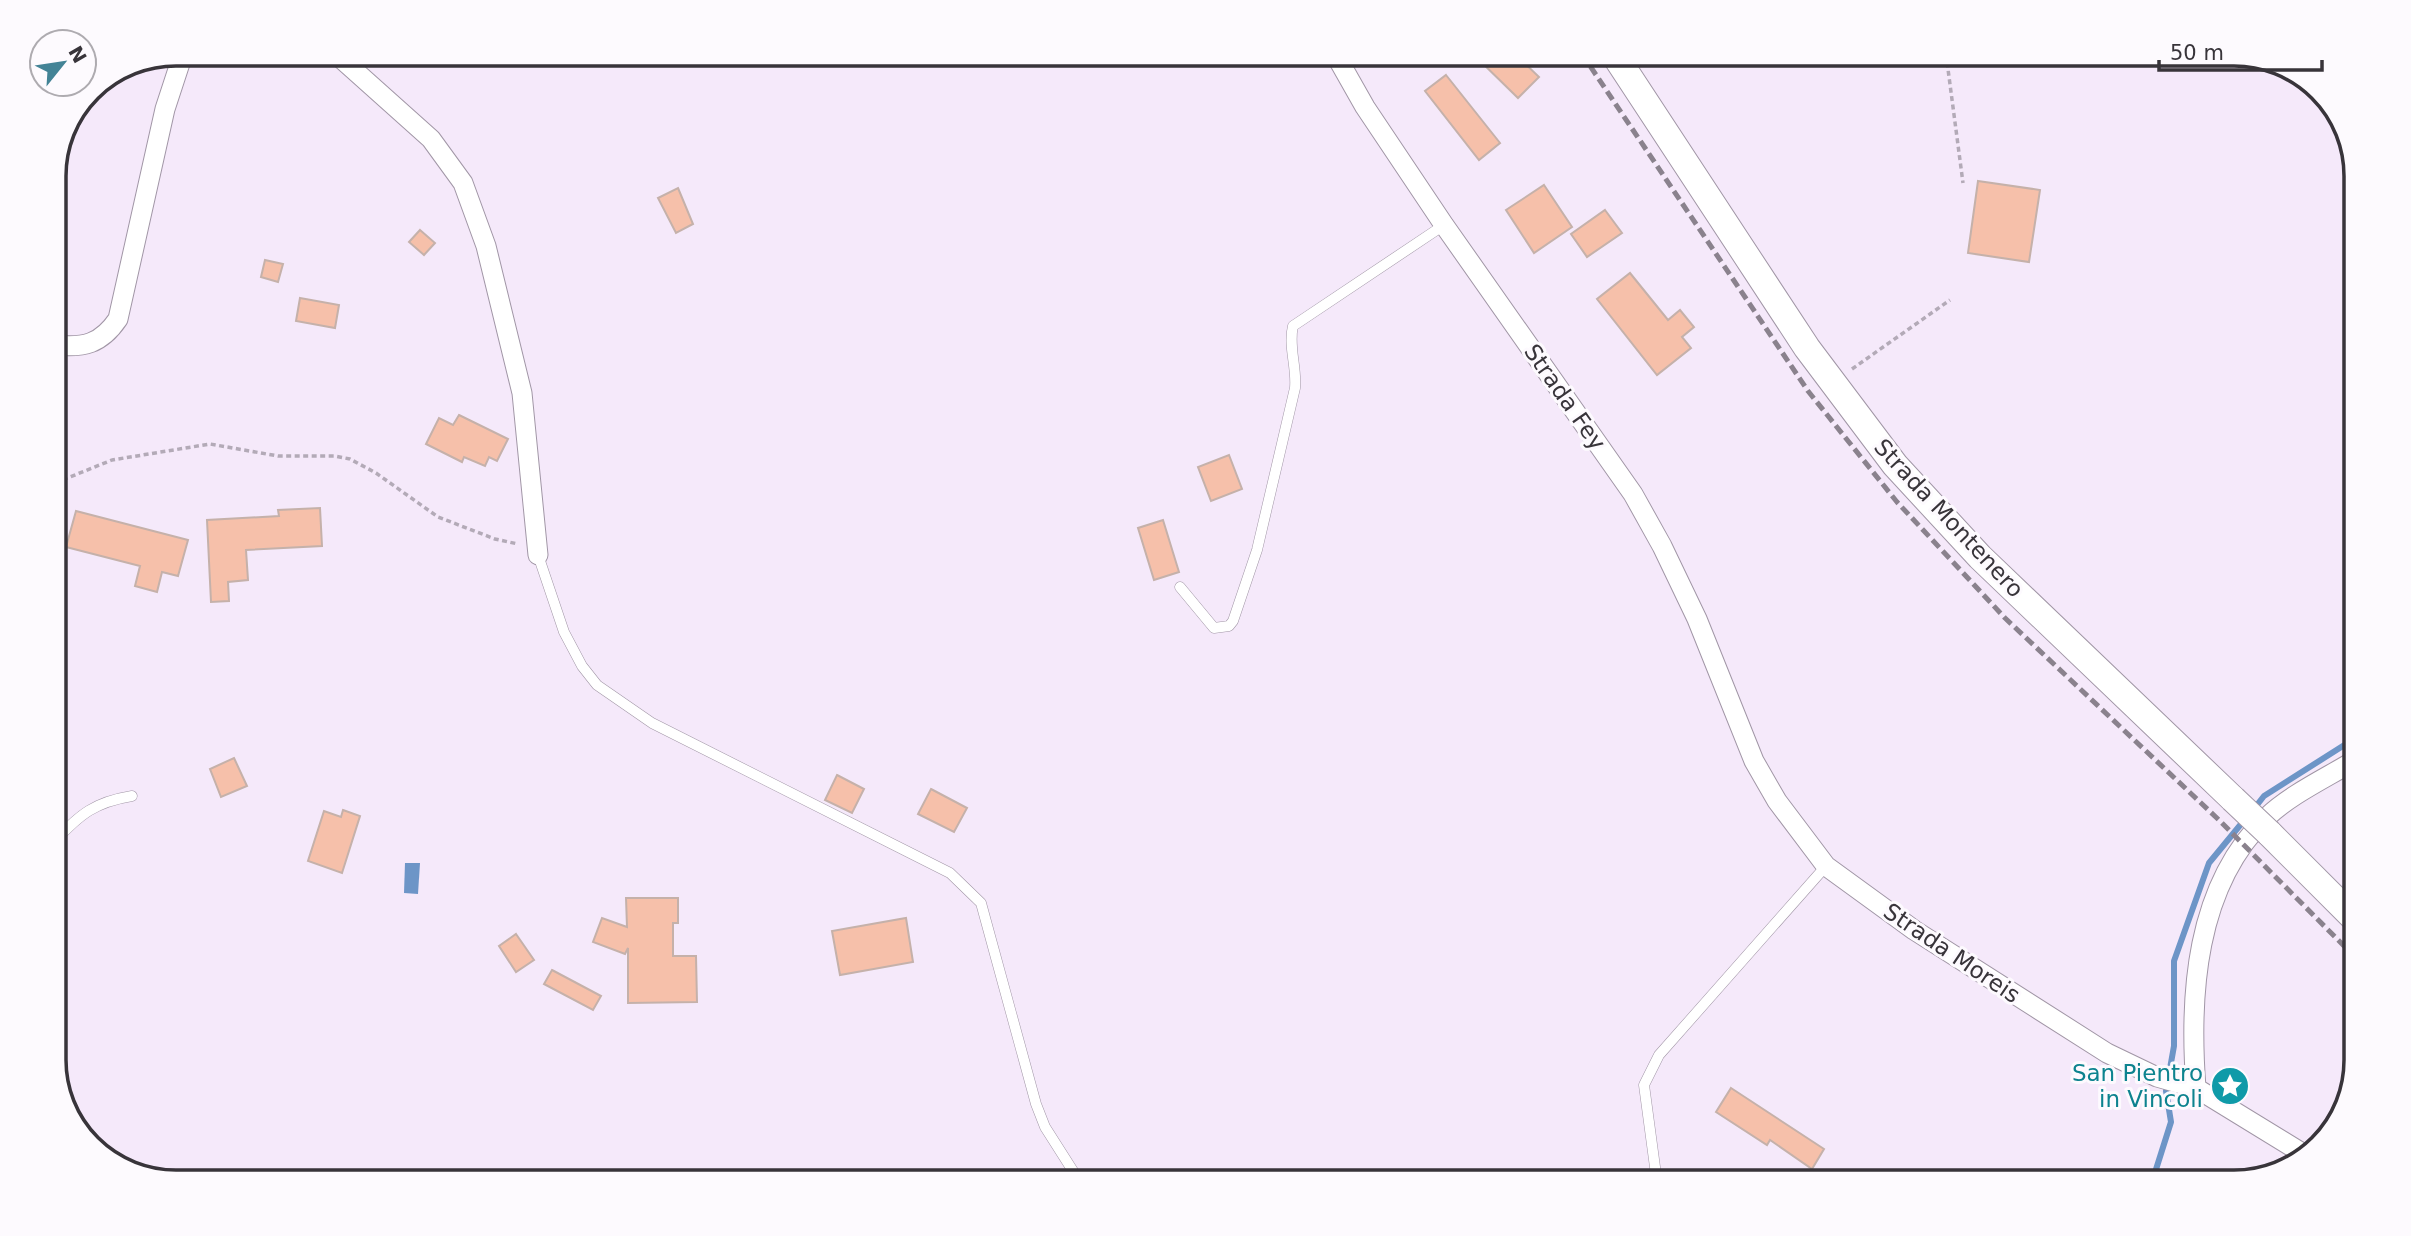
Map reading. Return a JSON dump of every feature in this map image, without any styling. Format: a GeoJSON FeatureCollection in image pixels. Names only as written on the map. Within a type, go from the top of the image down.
{"type":"FeatureCollection","features":[{"type":"Feature","properties":{"kind":"main road","name":"Strada Montenero"},"geometry":{"type":"LineString","coordinates":[[1623,67],[1800,337],[1895,465],[1980,557],[2234,799],[2344,908]]}},
{"type":"Feature","properties":{"kind":"street"},"geometry":{"type":"LineString","coordinates":[[67,345],[92,344],[107,335],[118,319],[165,109],[179,67]]}},
{"type":"Feature","properties":{"kind":"street"},"geometry":{"type":"LineString","coordinates":[[351,67],[431,139],[463,183],[486,246],[522,393],[537,551]]}},
{"type":"Feature","properties":{"kind":"street","name":"Strada Fey"},"geometry":{"type":"LineString","coordinates":[[1342,67],[1365,107],[1444,225],[1633,494],[1662,546],[1697,620],[1754,761]]}},
{"type":"Feature","properties":{"kind":"street","name":"Strada Moreis"},"geometry":{"type":"LineString","coordinates":[[1754,761],[1777,801],[1826,866],[1914,930],[2107,1053],[2157,1077],[2186,1086],[2297,1150]]}},
{"type":"Feature","properties":{"kind":"street"},"geometry":{"type":"LineString","coordinates":[[2186,1086],[2198,967],[2208,919],[2230,863],[2249,835],[2269,815],[2344,767]]}},
{"type":"Feature","properties":{"kind":"lane"},"geometry":{"type":"LineString","coordinates":[[1180,587],[1214,628],[1228,626],[1233,621],[1257,550],[1295,388],[1297,368],[1290,337],[1293,326],[1444,225]]}},
{"type":"Feature","properties":{"kind":"lane"},"geometry":{"type":"LineString","coordinates":[[537,551],[564,632],[582,666],[597,685],[652,723],[950,873],[973,893],[981,903],[1035,1104],[1045,1127],[1072,1170]]}},
{"type":"Feature","properties":{"kind":"lane"},"geometry":{"type":"LineString","coordinates":[[67,828],[80,814],[112,800],[132,796]]}},
{"type":"Feature","properties":{"kind":"lane"},"geometry":{"type":"LineString","coordinates":[[1655,1170],[1644,1085],[1659,1055],[1826,866]]}},
{"type":"Feature","properties":{"kind":"path"},"geometry":{"type":"LineString","coordinates":[[1948,67],[1963,183]]}},
{"type":"Feature","properties":{"kind":"path"},"geometry":{"type":"LineString","coordinates":[[1833,383],[1950,300]]}},
{"type":"Feature","properties":{"kind":"path"},"geometry":{"type":"LineString","coordinates":[[67,478],[112,460],[209,444],[278,457],[335,456],[350,459],[376,473],[439,517],[495,540],[537,551]]}},
{"type":"Feature","properties":{"kind":"water"},"geometry":{"type":"Polygon","coordinates":[[[405,863],[420,863],[418,894],[404,893],[405,863]]]}},
{"type":"Feature","properties":{"kind":"building"},"geometry":{"type":"Polygon","coordinates":[[[1486,67],[1529,67],[1539,77],[1518,98],[1486,67]]]}},
{"type":"Feature","properties":{"kind":"building"},"geometry":{"type":"Polygon","coordinates":[[[1446,75],[1500,143],[1479,160],[1425,91],[1446,75]]]}},
{"type":"Feature","properties":{"kind":"building"},"geometry":{"type":"Polygon","coordinates":[[[1978,181],[2040,190],[2029,262],[1968,253],[1978,181]]]}},
{"type":"Feature","properties":{"kind":"building"},"geometry":{"type":"Polygon","coordinates":[[[1544,185],[1572,227],[1534,253],[1506,210],[1544,185]]]}},
{"type":"Feature","properties":{"kind":"building"},"geometry":{"type":"Polygon","coordinates":[[[678,188],[693,224],[676,233],[658,198],[678,188]]]}},
{"type":"Feature","properties":{"kind":"building"},"geometry":{"type":"Polygon","coordinates":[[[1605,210],[1622,233],[1587,257],[1571,234],[1605,210]]]}},
{"type":"Feature","properties":{"kind":"building"},"geometry":{"type":"Polygon","coordinates":[[[420,230],[435,243],[424,255],[409,242],[420,230]]]}},
{"type":"Feature","properties":{"kind":"building"},"geometry":{"type":"Polygon","coordinates":[[[265,260],[283,264],[278,282],[261,277],[265,260]]]}},
{"type":"Feature","properties":{"kind":"building"},"geometry":{"type":"Polygon","coordinates":[[[1630,273],[1668,320],[1680,310],[1694,327],[1682,337],[1691,348],[1657,375],[1597,299],[1630,273]]]}},
{"type":"Feature","properties":{"kind":"building"},"geometry":{"type":"Polygon","coordinates":[[[300,298],[339,305],[335,328],[296,321],[300,298]]]}},
{"type":"Feature","properties":{"kind":"building"},"geometry":{"type":"Polygon","coordinates":[[[459,415],[508,439],[497,461],[489,457],[485,466],[464,457],[462,462],[426,444],[439,418],[453,425],[459,415]]]}},
{"type":"Feature","properties":{"kind":"building"},"geometry":{"type":"Polygon","coordinates":[[[1229,455],[1242,489],[1211,501],[1198,467],[1229,455]]]}},
{"type":"Feature","properties":{"kind":"building"},"geometry":{"type":"Polygon","coordinates":[[[320,508],[322,546],[246,550],[248,580],[228,582],[229,601],[211,602],[207,520],[279,516],[278,510],[320,508]]]}},
{"type":"Feature","properties":{"kind":"building"},"geometry":{"type":"Polygon","coordinates":[[[76,511],[188,540],[178,576],[162,572],[157,592],[135,586],[140,566],[67,547],[76,511]]]}},
{"type":"Feature","properties":{"kind":"building"},"geometry":{"type":"Polygon","coordinates":[[[1163,520],[1179,572],[1154,580],[1138,528],[1163,520]]]}},
{"type":"Feature","properties":{"kind":"building"},"geometry":{"type":"Polygon","coordinates":[[[234,758],[247,786],[221,797],[210,769],[234,758]]]}},
{"type":"Feature","properties":{"kind":"building"},"geometry":{"type":"Polygon","coordinates":[[[837,775],[864,789],[852,813],[825,800],[837,775]]]}},
{"type":"Feature","properties":{"kind":"building"},"geometry":{"type":"Polygon","coordinates":[[[931,789],[967,808],[954,832],[918,814],[931,789]]]}},
{"type":"Feature","properties":{"kind":"building"},"geometry":{"type":"Polygon","coordinates":[[[343,810],[360,816],[342,873],[308,861],[324,811],[341,817],[343,810]]]}},
{"type":"Feature","properties":{"kind":"building"},"geometry":{"type":"Polygon","coordinates":[[[626,898],[678,898],[678,923],[673,923],[673,956],[696,956],[697,1002],[628,1003],[628,948],[625,954],[593,942],[602,918],[627,927],[626,898]]]}},
{"type":"Feature","properties":{"kind":"building"},"geometry":{"type":"Polygon","coordinates":[[[906,918],[913,962],[840,975],[832,931],[906,918]]]}},
{"type":"Feature","properties":{"kind":"building"},"geometry":{"type":"Polygon","coordinates":[[[516,934],[534,960],[516,972],[499,946],[516,934]]]}},
{"type":"Feature","properties":{"kind":"building"},"geometry":{"type":"Polygon","coordinates":[[[552,970],[601,996],[593,1010],[544,984],[552,970]]]}},
{"type":"Feature","properties":{"kind":"building"},"geometry":{"type":"Polygon","coordinates":[[[1731,1088],[1824,1149],[1812,1169],[1770,1140],[1767,1145],[1716,1112],[1731,1088]]]}},
{"type":"Feature","properties":{"kind":"waterway"},"geometry":{"type":"LineString","coordinates":[[2253,810],[2264,796],[2344,745]]}},
{"type":"Feature","properties":{"kind":"waterway"},"geometry":{"type":"LineString","coordinates":[[2156,1170],[2171,1122],[2166,1091],[2174,1046],[2174,961],[2209,863],[2246,818]]}},
{"type":"Feature","properties":{"kind":"railway"},"geometry":{"type":"LineString","coordinates":[[1591,67],[1808,391],[1897,502],[2005,618],[2219,820],[2344,946]]}},
{"type":"Feature","properties":{"kind":"place","name":"San Pientro in Vincoli"},"geometry":{"type":"Point","coordinates":[2230,1086]}}]}
